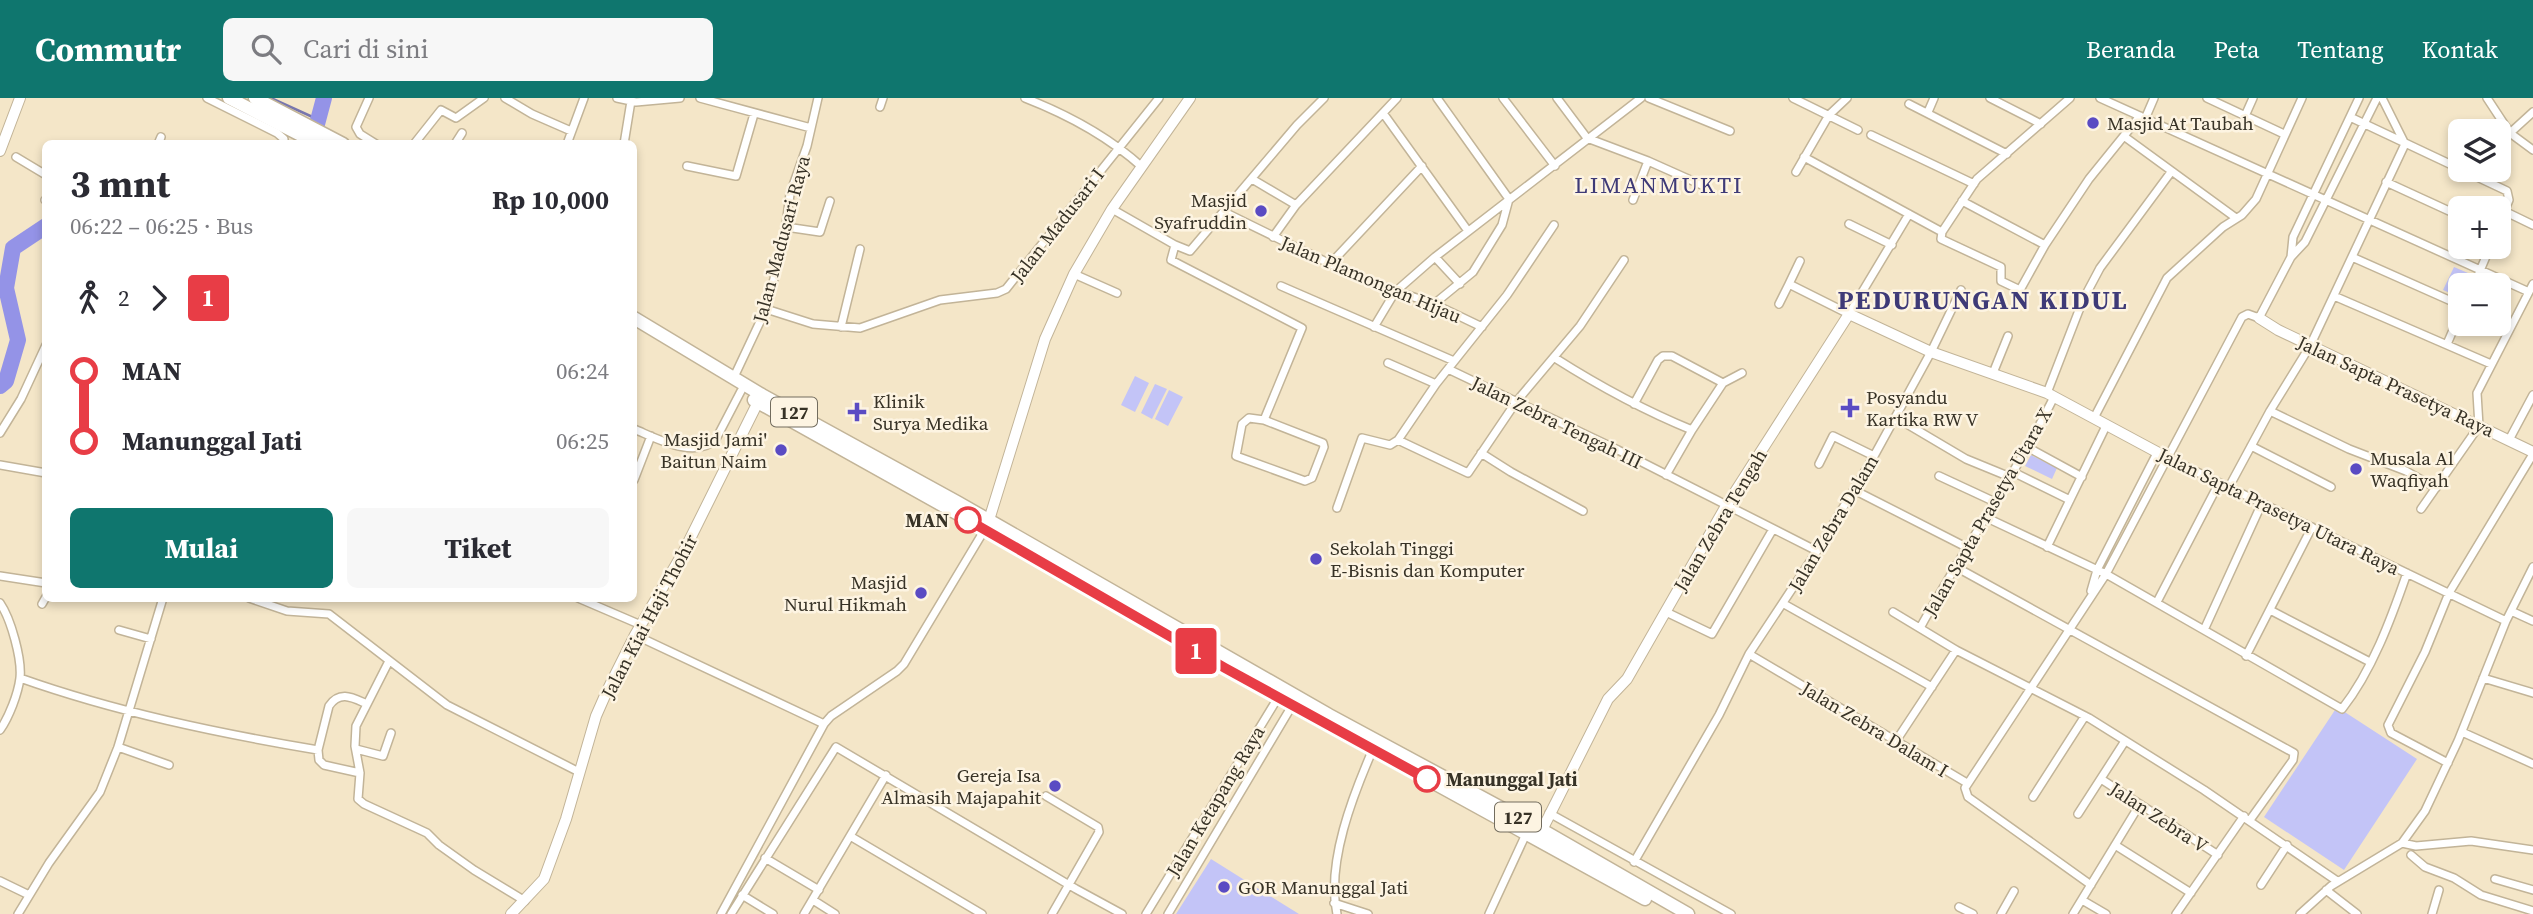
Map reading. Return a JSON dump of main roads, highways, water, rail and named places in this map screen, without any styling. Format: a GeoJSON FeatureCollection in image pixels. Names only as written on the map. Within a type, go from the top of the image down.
{"type":"FeatureCollection","features":[{"type":"Feature","properties":{"kind":"main road"},"geometry":{"type":"LineString","coordinates":[[229,98],[334,140]]}},
{"type":"Feature","properties":{"kind":"main road"},"geometry":{"type":"LineString","coordinates":[[255,98],[312,140]]}},
{"type":"Feature","properties":{"kind":"main road","name":"127"},"geometry":{"type":"LineString","coordinates":[[637,320],[734,377],[760,398]]}},
{"type":"Feature","properties":{"kind":"main road","name":"127"},"geometry":{"type":"LineString","coordinates":[[637,330],[741,391],[760,398],[987,524],[1295,701],[1373,749],[1672,914]]}},
{"type":"Feature","properties":{"kind":"main road","name":"127"},"geometry":{"type":"LineString","coordinates":[[1295,701],[1542,830],[1688,914]]}},
{"type":"Feature","properties":{"kind":"waterway"},"geometry":{"type":"LineString","coordinates":[[271,98],[317,119]]}},
{"type":"Feature","properties":{"kind":"waterway"},"geometry":{"type":"LineString","coordinates":[[313,140],[324,98]]}},
{"type":"Feature","properties":{"kind":"waterway"},"geometry":{"type":"LineString","coordinates":[[0,386],[6,381],[18,340],[6,288],[13,248],[42,229]]}},
{"type":"Feature","properties":{"kind":"place","name":"Masjid At Taubah"},"geometry":{"type":"Point","coordinates":[2093,123]}},
{"type":"Feature","properties":{"kind":"place","name":"Masjid Syafruddin"},"geometry":{"type":"Point","coordinates":[1261,211]}},
{"type":"Feature","properties":{"kind":"place","name":"Posyandu Kartika RW V"},"geometry":{"type":"Point","coordinates":[1850,408]}},
{"type":"Feature","properties":{"kind":"place","name":"Klinik Surya Medika"},"geometry":{"type":"Point","coordinates":[857,412]}},
{"type":"Feature","properties":{"kind":"place","name":"Masjid Jami' Baitun Naim"},"geometry":{"type":"Point","coordinates":[781,450]}},
{"type":"Feature","properties":{"kind":"place","name":"Musala Al Waqfiyah"},"geometry":{"type":"Point","coordinates":[2356,469]}},
{"type":"Feature","properties":{"kind":"place","name":"MAN"},"geometry":{"type":"Point","coordinates":[968,520]}},
{"type":"Feature","properties":{"kind":"place","name":"Sekolah Tinggi E-Bisnis dan Komputer"},"geometry":{"type":"Point","coordinates":[1316,559]}},
{"type":"Feature","properties":{"kind":"place","name":"Masjid Nurul Hikmah"},"geometry":{"type":"Point","coordinates":[921,593]}},
{"type":"Feature","properties":{"kind":"place","name":"Manunggal Jati"},"geometry":{"type":"Point","coordinates":[1427,779]}},
{"type":"Feature","properties":{"kind":"place","name":"Gereja Isa Almasih Majapahit"},"geometry":{"type":"Point","coordinates":[1055,786]}},
{"type":"Feature","properties":{"kind":"place","name":"GOR Manunggal Jati"},"geometry":{"type":"Point","coordinates":[1224,887]}},
{"type":"Feature","properties":{"kind":"district","name":"LIMANMUKTI"},"geometry":{"type":"Point","coordinates":[1659,185]}},
{"type":"Feature","properties":{"kind":"district","name":"PEDURUNGAN KIDUL"},"geometry":{"type":"Point","coordinates":[1983,300]}}]}
